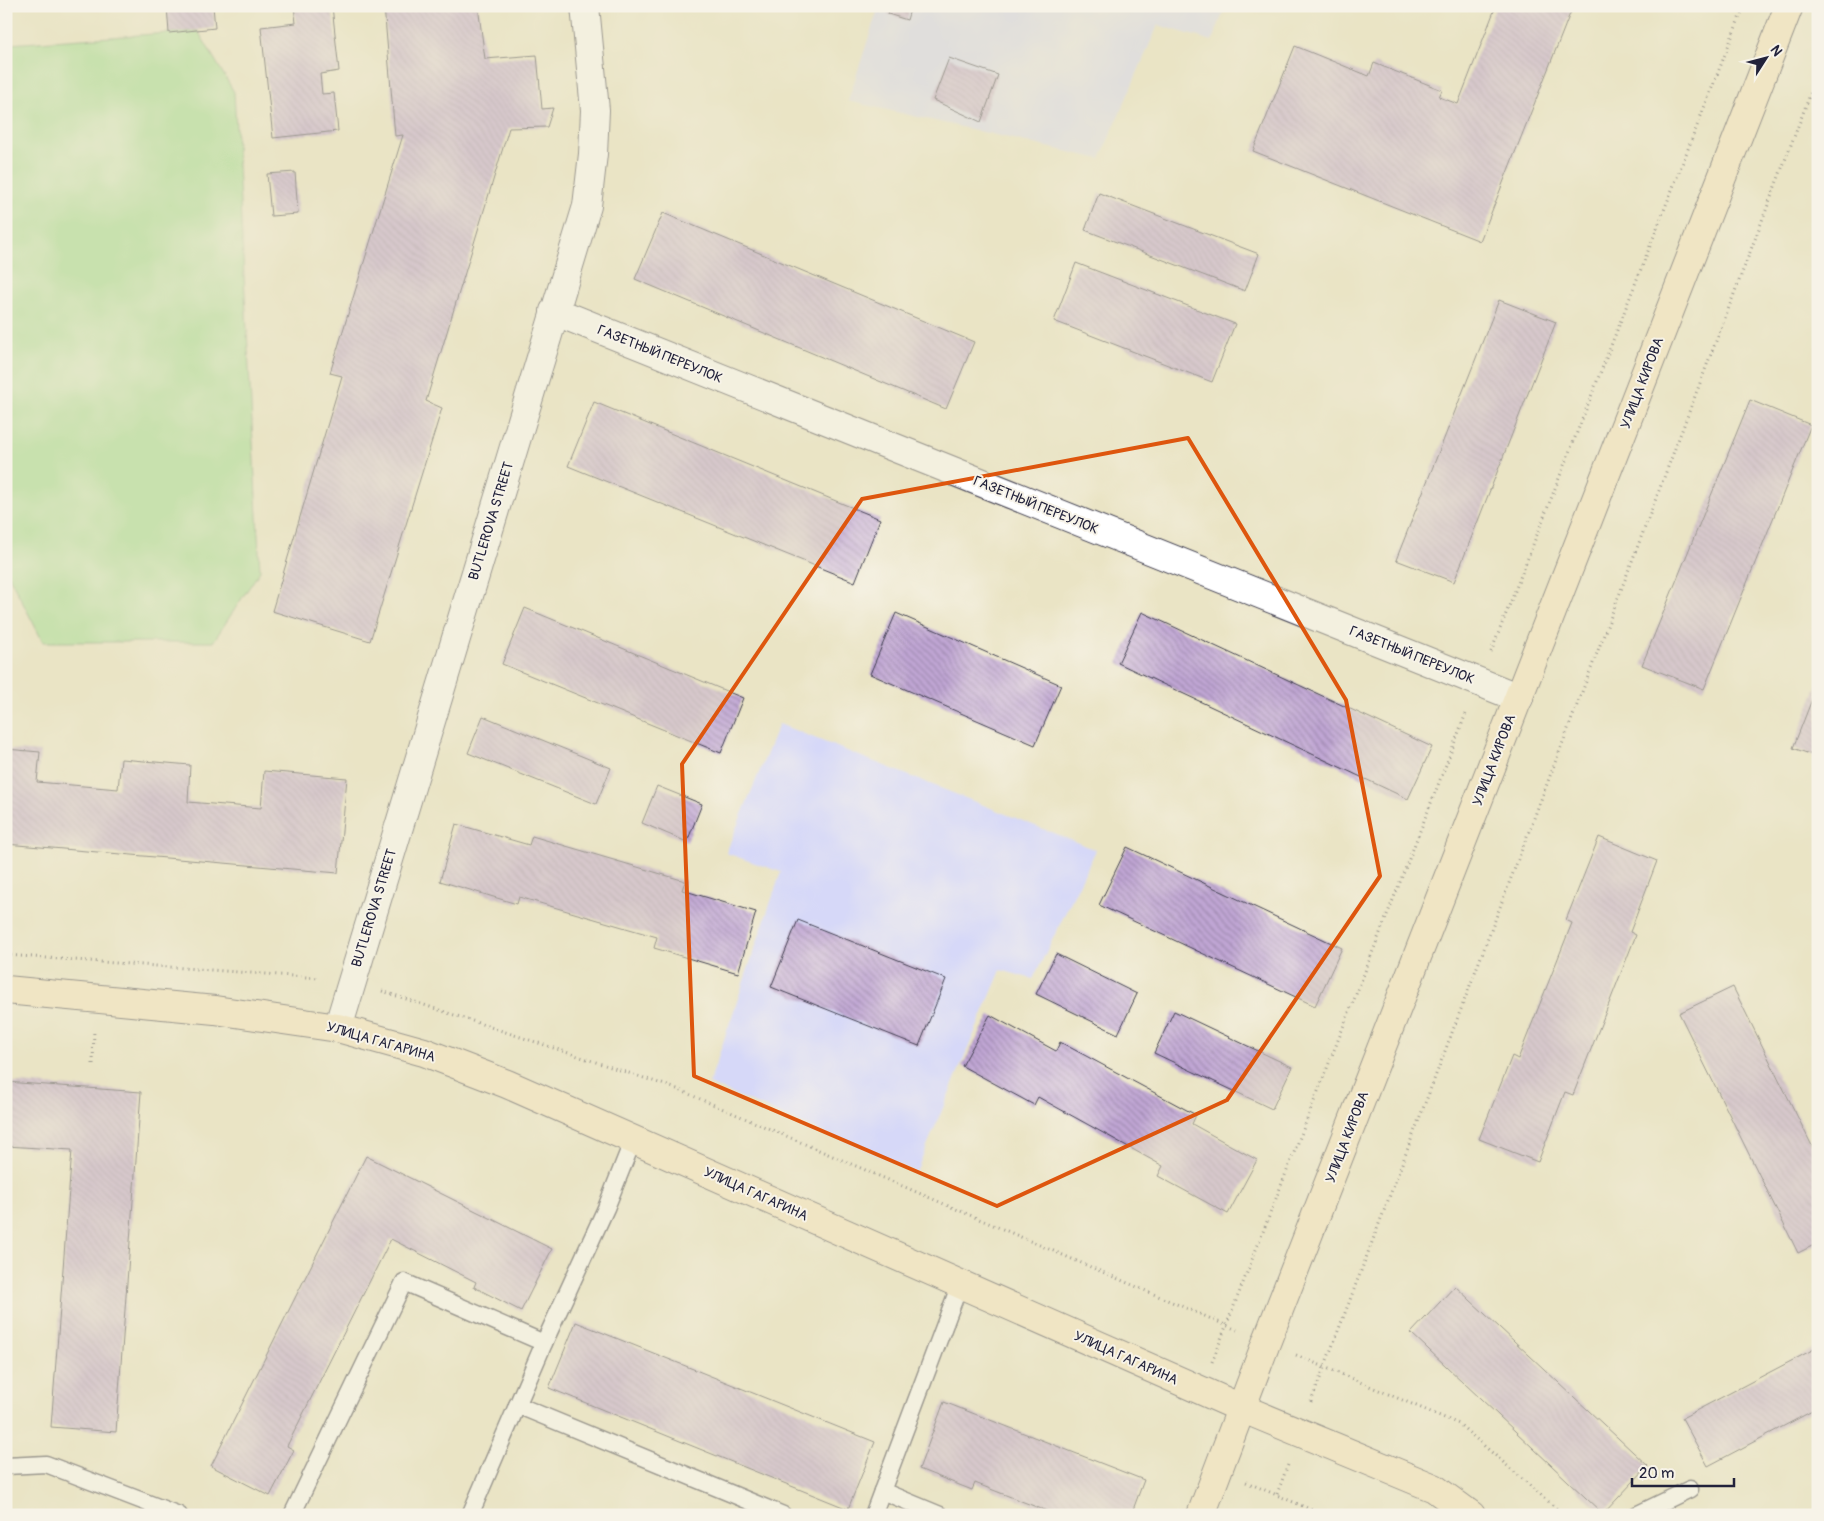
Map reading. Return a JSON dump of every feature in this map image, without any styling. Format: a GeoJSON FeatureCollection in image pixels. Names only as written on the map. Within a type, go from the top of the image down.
{"type":"FeatureCollection","features":[{"type":"Feature","properties":{"kind":"street","name":"BUTLEROVA STREET"},"geometry":{"type":"LineString","coordinates":[[338,1028],[587,206],[593,154],[595,110],[585,6]]}},
{"type":"Feature","properties":{"kind":"street","name":"УЛИЦА КИРОВА"},"geometry":{"type":"LineString","coordinates":[[1201,1515],[1266,1343],[1789,6]]}},
{"type":"Feature","properties":{"kind":"street","name":"ГАЗЕТНЫЙ ПЕРЕУЛОК"},"geometry":{"type":"LineString","coordinates":[[554,312],[1518,698]]}},
{"type":"Feature","properties":{"kind":"street","name":"УЛИЦА ГАГАРИНА"},"geometry":{"type":"LineString","coordinates":[[6,990],[215,1010],[338,1028],[424,1052],[507,1084],[1241,1408],[1434,1488],[1471,1515]]}},
{"type":"Feature","properties":{"kind":"lane"},"geometry":{"type":"LineString","coordinates":[[470,1515],[544,1343],[606,1208],[633,1140]]}},
{"type":"Feature","properties":{"kind":"lane"},"geometry":{"type":"LineString","coordinates":[[292,1515],[404,1282],[544,1343]]}},
{"type":"Feature","properties":{"kind":"lane"},"geometry":{"type":"LineString","coordinates":[[873,1515],[960,1284]]}},
{"type":"Feature","properties":{"kind":"lane"},"geometry":{"type":"LineString","coordinates":[[517,1405],[783,1515]]}},
{"type":"Feature","properties":{"kind":"lane"},"geometry":{"type":"LineString","coordinates":[[6,1466],[46,1464],[179,1515]]}},
{"type":"Feature","properties":{"kind":"lane"},"geometry":{"type":"LineString","coordinates":[[1636,1515],[1690,1489]]}},
{"type":"Feature","properties":{"kind":"lane"},"geometry":{"type":"LineString","coordinates":[[882,1491],[940,1515]]}},
{"type":"Feature","properties":{"kind":"path"},"geometry":{"type":"LineString","coordinates":[[1324,1515],[1277,1494],[1818,74]]}},
{"type":"Feature","properties":{"kind":"path"},"geometry":{"type":"LineString","coordinates":[[6,954],[352,981],[677,1089],[1266,1343],[1459,1424],[1564,1515]]}},
{"type":"Feature","properties":{"kind":"highlighted area"},"geometry":{"type":"Polygon","coordinates":[[[1188,438],[1346,700],[1380,876],[1227,1100],[997,1206],[694,1076],[682,764],[862,499],[1188,438]]]}},
{"type":"Feature","properties":{"kind":"shaded area"},"geometry":{"type":"Polygon","coordinates":[[[879,6],[1226,6],[1212,41],[1158,25],[1100,159],[848,101],[879,6]]]}},
{"type":"Feature","properties":{"kind":"shaded area"},"geometry":{"type":"Polygon","coordinates":[[[779,724],[1096,850],[1033,979],[1001,970],[916,1172],[709,1084],[781,872],[726,853],[779,724]]]}},
{"type":"Feature","properties":{"kind":"green space"},"geometry":{"type":"Polygon","coordinates":[[[198,31],[234,92],[260,571],[213,642],[43,642],[6,568],[6,50],[9,44],[198,31]]]}},
{"type":"Feature","properties":{"kind":"building"},"geometry":{"type":"Polygon","coordinates":[[[167,6],[213,6],[215,28],[169,33],[167,6]]]}},
{"type":"Feature","properties":{"kind":"building"},"geometry":{"type":"Polygon","coordinates":[[[294,6],[332,6],[339,71],[320,74],[322,94],[334,93],[338,131],[273,138],[261,27],[296,23],[294,6]]]}},
{"type":"Feature","properties":{"kind":"building"},"geometry":{"type":"Polygon","coordinates":[[[384,6],[478,6],[485,59],[537,55],[542,109],[553,108],[547,127],[509,128],[426,401],[442,408],[370,641],[272,611],[342,376],[330,373],[403,135],[395,136],[384,6]]]}},
{"type":"Feature","properties":{"kind":"building"},"geometry":{"type":"Polygon","coordinates":[[[891,6],[911,6],[907,20],[888,14],[891,6]]]}},
{"type":"Feature","properties":{"kind":"building"},"geometry":{"type":"Polygon","coordinates":[[[1496,6],[1573,6],[1480,241],[1253,151],[1295,46],[1369,76],[1374,63],[1442,90],[1439,97],[1458,104],[1496,6]]]}},
{"type":"Feature","properties":{"kind":"building"},"geometry":{"type":"Polygon","coordinates":[[[949,58],[998,75],[981,122],[933,100],[949,58]]]}},
{"type":"Feature","properties":{"kind":"building"},"geometry":{"type":"Polygon","coordinates":[[[295,172],[298,214],[271,216],[267,174],[295,172]]]}},
{"type":"Feature","properties":{"kind":"building"},"geometry":{"type":"Polygon","coordinates":[[[1099,193],[1259,254],[1245,291],[1085,230],[1099,193]]]}},
{"type":"Feature","properties":{"kind":"building"},"geometry":{"type":"Polygon","coordinates":[[[663,213],[974,342],[946,409],[635,279],[663,213]]]}},
{"type":"Feature","properties":{"kind":"building"},"geometry":{"type":"Polygon","coordinates":[[[1076,263],[1235,324],[1212,382],[1054,321],[1076,263]]]}},
{"type":"Feature","properties":{"kind":"building"},"geometry":{"type":"Polygon","coordinates":[[[1499,300],[1556,322],[1454,582],[1396,560],[1499,300]]]}},
{"type":"Feature","properties":{"kind":"building"},"geometry":{"type":"Polygon","coordinates":[[[1750,400],[1811,425],[1704,689],[1642,665],[1750,400]]]}},
{"type":"Feature","properties":{"kind":"building"},"geometry":{"type":"Polygon","coordinates":[[[594,402],[880,519],[855,582],[568,466],[594,402]]]}},
{"type":"Feature","properties":{"kind":"building"},"geometry":{"type":"Polygon","coordinates":[[[525,608],[743,698],[721,753],[502,664],[525,608]]]}},
{"type":"Feature","properties":{"kind":"building"},"geometry":{"type":"Polygon","coordinates":[[[1142,612],[1432,747],[1408,799],[1118,663],[1142,612]]]}},
{"type":"Feature","properties":{"kind":"building"},"geometry":{"type":"Polygon","coordinates":[[[896,613],[1061,685],[1035,745],[870,674],[896,613]]]}},
{"type":"Feature","properties":{"kind":"building"},"geometry":{"type":"Polygon","coordinates":[[[1818,684],[1818,757],[1793,748],[1818,684]]]}},
{"type":"Feature","properties":{"kind":"building"},"geometry":{"type":"Polygon","coordinates":[[[483,716],[611,768],[596,804],[468,753],[483,716]]]}},
{"type":"Feature","properties":{"kind":"building"},"geometry":{"type":"Polygon","coordinates":[[[6,749],[40,752],[37,782],[118,789],[121,759],[190,765],[188,802],[261,808],[264,771],[347,778],[338,873],[6,844],[6,749]]]}},
{"type":"Feature","properties":{"kind":"building"},"geometry":{"type":"Polygon","coordinates":[[[657,786],[702,804],[687,842],[642,823],[657,786]]]}},
{"type":"Feature","properties":{"kind":"building"},"geometry":{"type":"Polygon","coordinates":[[[456,824],[529,845],[532,836],[685,881],[682,890],[756,912],[738,973],[654,948],[657,937],[519,897],[517,904],[440,881],[456,824]]]}},
{"type":"Feature","properties":{"kind":"building"},"geometry":{"type":"Polygon","coordinates":[[[1599,837],[1657,861],[1630,932],[1636,935],[1573,1095],[1565,1092],[1538,1162],[1479,1139],[1512,1056],[1518,1059],[1572,923],[1566,920],[1599,837]]]}},
{"type":"Feature","properties":{"kind":"building"},"geometry":{"type":"Polygon","coordinates":[[[1127,847],[1342,948],[1315,1006],[1099,905],[1127,847]]]}},
{"type":"Feature","properties":{"kind":"building"},"geometry":{"type":"Polygon","coordinates":[[[798,920],[946,979],[919,1046],[771,987],[798,920]]]}},
{"type":"Feature","properties":{"kind":"building"},"geometry":{"type":"Polygon","coordinates":[[[1056,954],[1137,994],[1118,1034],[1036,994],[1056,954]]]}},
{"type":"Feature","properties":{"kind":"building"},"geometry":{"type":"Polygon","coordinates":[[[1733,987],[1818,1158],[1818,1243],[1798,1253],[1679,1013],[1733,987]]]}},
{"type":"Feature","properties":{"kind":"building"},"geometry":{"type":"Polygon","coordinates":[[[1174,1011],[1292,1067],[1272,1109],[1154,1053],[1174,1011]]]}},
{"type":"Feature","properties":{"kind":"building"},"geometry":{"type":"Polygon","coordinates":[[[990,1015],[1056,1051],[1060,1042],[1196,1115],[1192,1124],[1257,1160],[1228,1214],[1158,1176],[1163,1166],[1038,1097],[1034,1105],[962,1066],[990,1015]]]}},
{"type":"Feature","properties":{"kind":"building"},"geometry":{"type":"Polygon","coordinates":[[[6,1082],[141,1092],[116,1432],[51,1427],[72,1150],[6,1146],[6,1082]]]}},
{"type":"Feature","properties":{"kind":"building"},"geometry":{"type":"Polygon","coordinates":[[[366,1156],[552,1249],[521,1311],[474,1287],[476,1282],[391,1239],[287,1446],[294,1450],[270,1496],[211,1466],[366,1156]]]}},
{"type":"Feature","properties":{"kind":"building"},"geometry":{"type":"Polygon","coordinates":[[[1455,1286],[1648,1466],[1603,1514],[1411,1333],[1455,1286]]]}},
{"type":"Feature","properties":{"kind":"building"},"geometry":{"type":"Polygon","coordinates":[[[576,1322],[875,1442],[848,1509],[549,1388],[576,1322]]]}},
{"type":"Feature","properties":{"kind":"building"},"geometry":{"type":"Polygon","coordinates":[[[1818,1347],[1818,1408],[1708,1466],[1682,1418],[1818,1347]]]}},
{"type":"Feature","properties":{"kind":"building"},"geometry":{"type":"Polygon","coordinates":[[[944,1402],[1144,1480],[1131,1515],[1057,1515],[975,1483],[972,1490],[919,1469],[944,1402]]]}}]}
